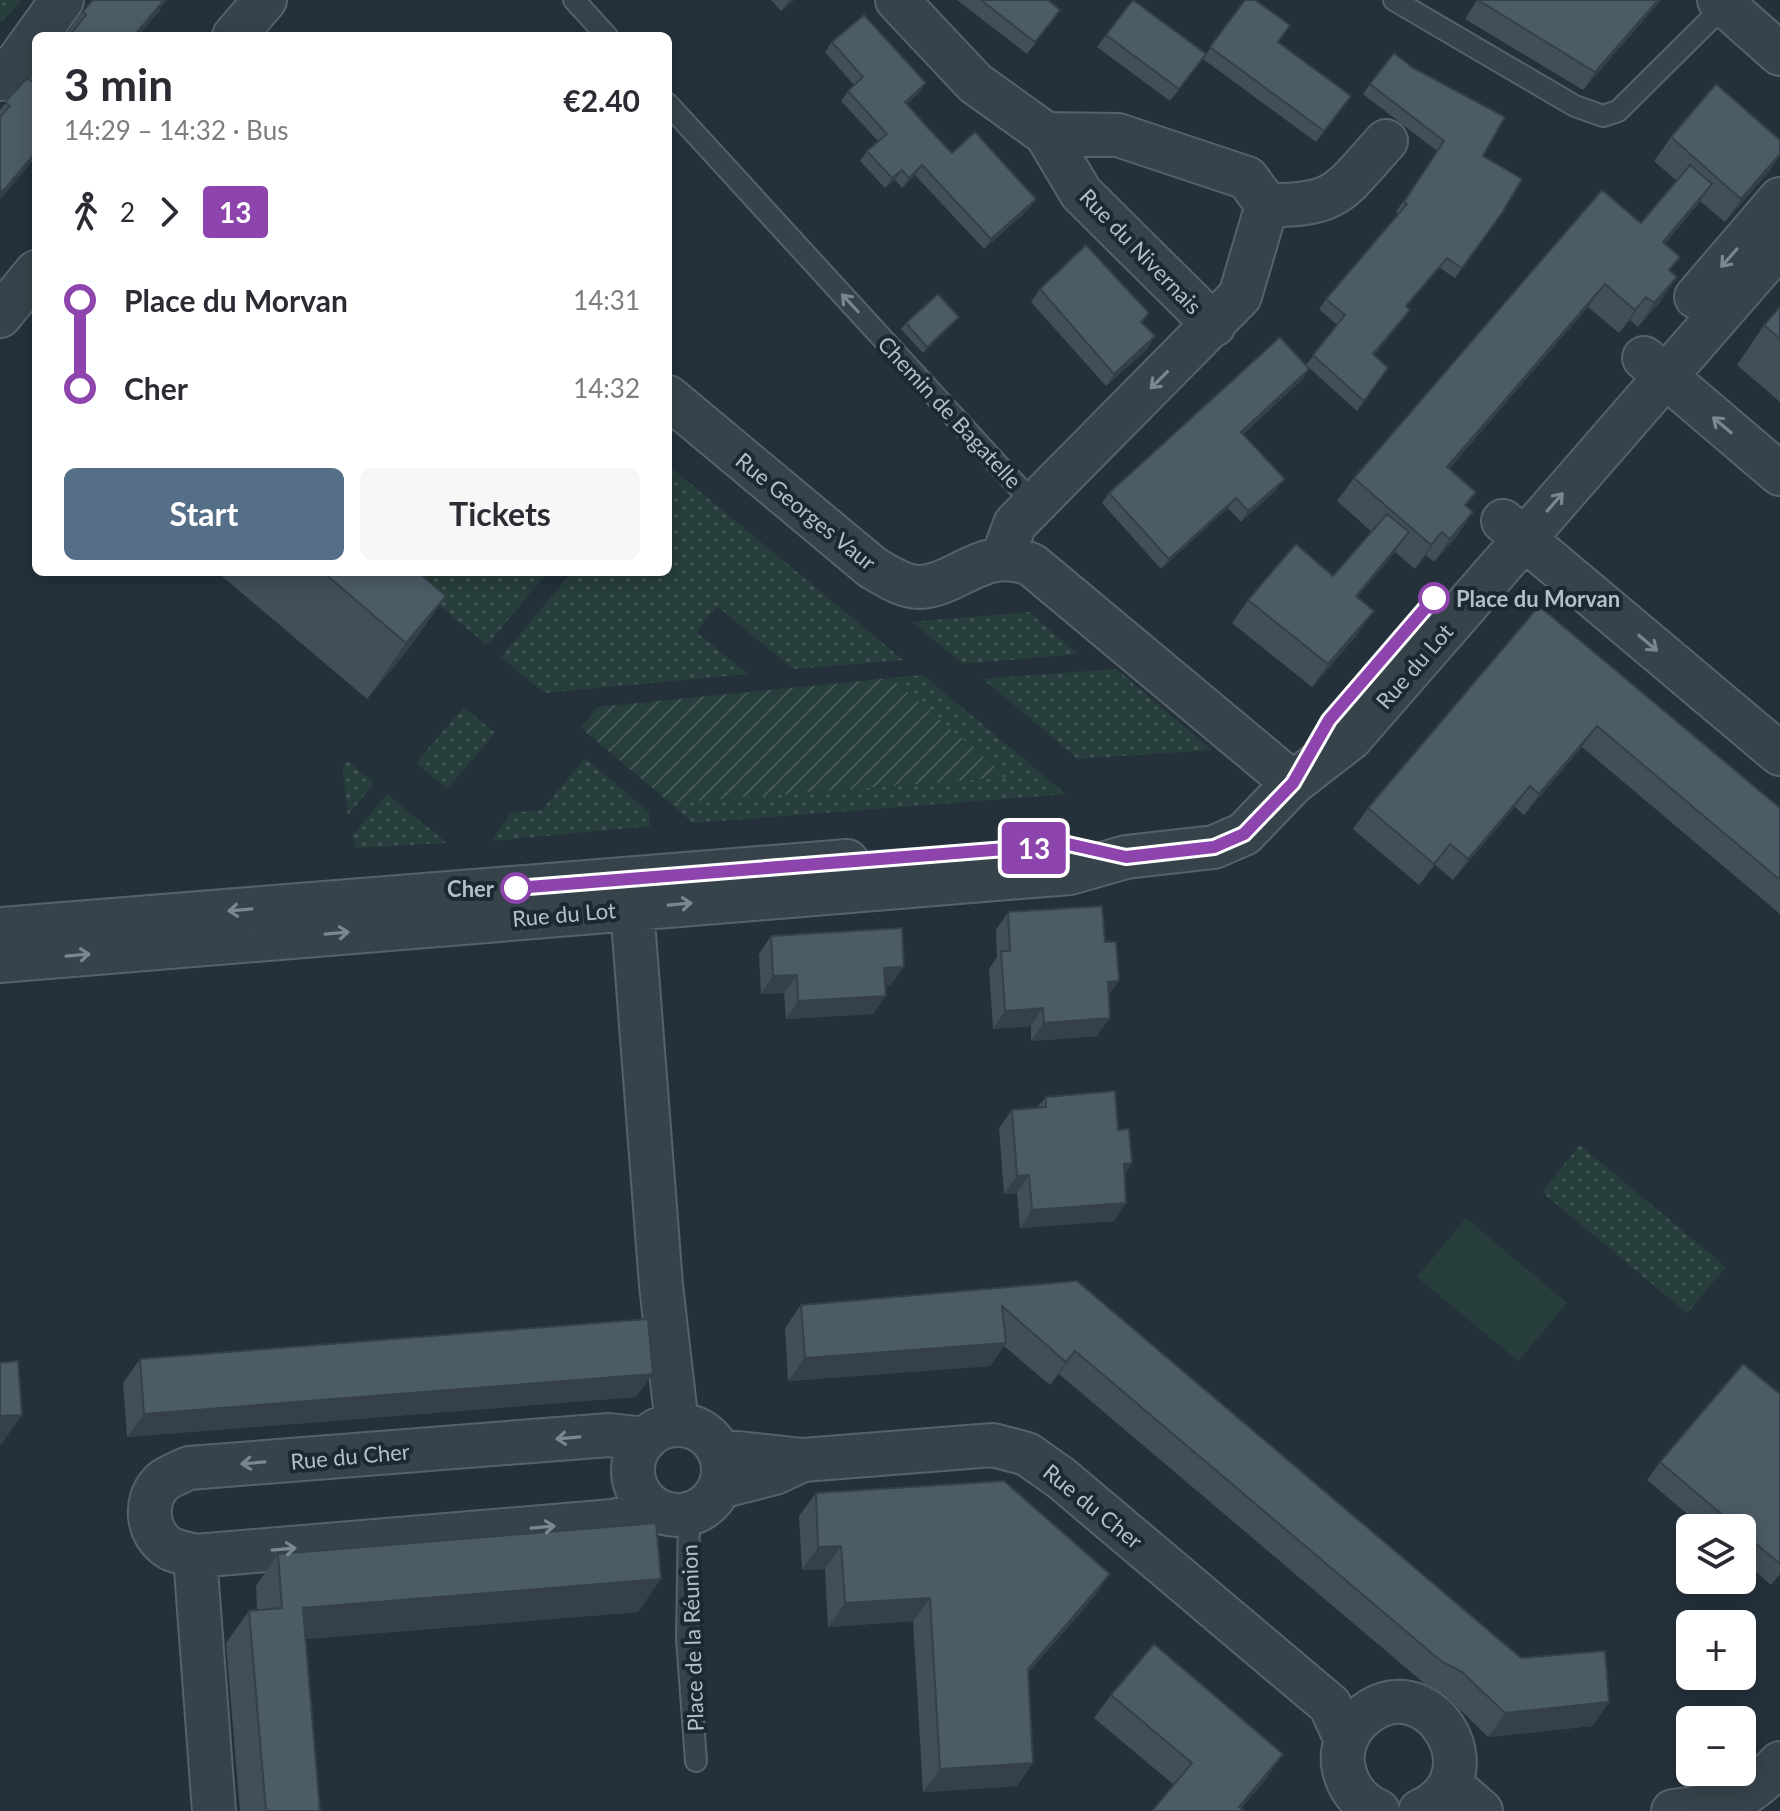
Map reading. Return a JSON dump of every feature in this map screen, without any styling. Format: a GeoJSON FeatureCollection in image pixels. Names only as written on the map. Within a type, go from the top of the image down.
{"type":"FeatureCollection","features":[{"type":"Feature","properties":{"kind":"street"},"geometry":{"type":"LineString","coordinates":[[37,32],[62,0]]}},
{"type":"Feature","properties":{"kind":"street","name":"Rue du Nivernais"},"geometry":{"type":"LineString","coordinates":[[897,0],[975,83],[1046,134],[1081,193],[1214,325]]}},
{"type":"Feature","properties":{"kind":"street"},"geometry":{"type":"LineString","coordinates":[[1722,2],[1780,54]]}},
{"type":"Feature","properties":{"kind":"street"},"geometry":{"type":"LineString","coordinates":[[0,79],[32,38]]}},
{"type":"Feature","properties":{"kind":"street"},"geometry":{"type":"LineString","coordinates":[[1046,134],[1118,135],[1247,178],[1267,205],[1306,206],[1335,196],[1386,141]]}},
{"type":"Feature","properties":{"kind":"street","name":"Rue du Lot"},"geometry":{"type":"LineString","coordinates":[[0,961],[1068,844],[1126,857],[1214,847],[1234,839],[1244,834],[1293,783],[1351,738],[1513,529],[1654,366],[1780,199]]}},
{"type":"Feature","properties":{"kind":"street","name":"Rue du Nivernais"},"geometry":{"type":"LineString","coordinates":[[1035,505],[1240,296],[1267,205]]}},
{"type":"Feature","properties":{"kind":"street","name":"Rue du Lot"},"geometry":{"type":"LineString","coordinates":[[1654,366],[1780,245]]}},
{"type":"Feature","properties":{"kind":"street"},"geometry":{"type":"LineString","coordinates":[[0,316],[32,277]]}},
{"type":"Feature","properties":{"kind":"street"},"geometry":{"type":"LineString","coordinates":[[1654,366],[1780,474]]}},
{"type":"Feature","properties":{"kind":"street","name":"Rue Georges Vaur"},"geometry":{"type":"LineString","coordinates":[[672,400],[873,568],[897,581],[917,587],[935,584],[966,567],[1002,559]]}},
{"type":"Feature","properties":{"kind":"street","name":"Chemin de Bagatelle"},"geometry":{"type":"LineString","coordinates":[[1002,559],[1015,524],[1035,505]]}},
{"type":"Feature","properties":{"kind":"street"},"geometry":{"type":"LineString","coordinates":[[1513,529],[1780,754]]}},
{"type":"Feature","properties":{"kind":"street"},"geometry":{"type":"LineString","coordinates":[[1002,559],[1019,559],[1032,565],[1293,783]]}},
{"type":"Feature","properties":{"kind":"street"},"geometry":{"type":"LineString","coordinates":[[631,892],[664,1320],[661,1432],[635,1457],[633,1477],[640,1496],[672,1512]]}},
{"type":"Feature","properties":{"kind":"street","name":"Rue du Lot"},"geometry":{"type":"LineString","coordinates":[[0,929],[631,892]]}},
{"type":"Feature","properties":{"kind":"street","name":"Rue du Cher"},"geometry":{"type":"LineString","coordinates":[[694,1428],[709,1437],[720,1469],[712,1501],[672,1512],[613,1521],[195,1556],[171,1549],[155,1536],[149,1517],[151,1498],[163,1480],[189,1468],[694,1428]]}},
{"type":"Feature","properties":{"kind":"street","name":"Rue du Cher"},"geometry":{"type":"LineString","coordinates":[[720,1469],[993,1445],[1027,1454],[1061,1478],[1347,1719]]}},
{"type":"Feature","properties":{"kind":"street"},"geometry":{"type":"LineString","coordinates":[[195,1556],[214,1811]]}},
{"type":"Feature","properties":{"kind":"street"},"geometry":{"type":"LineString","coordinates":[[1378,1811],[1355,1794],[1345,1778],[1342,1759],[1347,1719],[1402,1702],[1420,1706],[1436,1716],[1448,1731],[1454,1748],[1455,1767],[1435,1797],[1481,1811]]}},
{"type":"Feature","properties":{"kind":"street"},"geometry":{"type":"LineString","coordinates":[[1673,1811],[1727,1804],[1758,1788],[1780,1763]]}},
{"type":"Feature","properties":{"kind":"lane"},"geometry":{"type":"LineString","coordinates":[[574,0],[603,32]]}},
{"type":"Feature","properties":{"kind":"lane"},"geometry":{"type":"LineString","coordinates":[[1394,0],[1575,106],[1603,116],[1618,111],[1722,2]]}},
{"type":"Feature","properties":{"kind":"lane","name":"Chemin de Bagatelle"},"geometry":{"type":"LineString","coordinates":[[672,108],[1035,505]]}},
{"type":"Feature","properties":{"kind":"lane","name":"Place de la Réunion"},"geometry":{"type":"LineString","coordinates":[[672,1512],[687,1639],[696,1761]]}},
{"type":"Feature","properties":{"kind":"green space"},"geometry":{"type":"Polygon","coordinates":[[[0,0],[22,0],[0,23],[0,0]]]}},
{"type":"Feature","properties":{"kind":"green space"},"geometry":{"type":"Polygon","coordinates":[[[672,468],[903,660],[793,669],[717,606],[696,632],[748,674],[544,693],[501,657],[569,576],[672,576],[672,468]]]}},
{"type":"Feature","properties":{"kind":"green space"},"geometry":{"type":"Polygon","coordinates":[[[404,576],[545,576],[487,645],[404,576]]]}},
{"type":"Feature","properties":{"kind":"green space"},"geometry":{"type":"Polygon","coordinates":[[[1029,612],[1078,654],[963,664],[912,622],[1029,612]]]}},
{"type":"Feature","properties":{"kind":"green space"},"geometry":{"type":"Polygon","coordinates":[[[1116,669],[1212,750],[1078,759],[983,679],[1116,669]]]}},
{"type":"Feature","properties":{"kind":"green space"},"geometry":{"type":"Polygon","coordinates":[[[923,675],[1066,794],[693,823],[670,803],[1006,777],[891,678],[923,675]]]}},
{"type":"Feature","properties":{"kind":"green space"},"geometry":{"type":"Polygon","coordinates":[[[891,678],[1007,777],[670,803],[581,728],[597,707],[891,678]]]}},
{"type":"Feature","properties":{"kind":"green space"},"geometry":{"type":"Polygon","coordinates":[[[464,707],[495,733],[447,789],[416,763],[464,707]]]}},
{"type":"Feature","properties":{"kind":"green space"},"geometry":{"type":"Polygon","coordinates":[[[585,758],[649,812],[650,826],[491,841],[511,813],[542,810],[585,758]]]}},
{"type":"Feature","properties":{"kind":"green space"},"geometry":{"type":"Polygon","coordinates":[[[348,761],[374,783],[348,815],[342,768],[348,761]]]}},
{"type":"Feature","properties":{"kind":"green space"},"geometry":{"type":"Polygon","coordinates":[[[387,794],[447,843],[355,848],[352,836],[387,794]]]}},
{"type":"Feature","properties":{"kind":"green space"},"geometry":{"type":"Polygon","coordinates":[[[1580,1145],[1726,1267],[1687,1313],[1542,1192],[1580,1145]]]}},
{"type":"Feature","properties":{"kind":"green space"},"geometry":{"type":"Polygon","coordinates":[[[1466,1218],[1567,1303],[1518,1361],[1417,1277],[1466,1218]]]}},
{"type":"Feature","properties":{"kind":"building"},"geometry":{"type":"Polygon","coordinates":[[[93,0],[164,0],[137,32],[72,32],[86,15],[83,11],[93,0]]]}},
{"type":"Feature","properties":{"kind":"building"},"geometry":{"type":"Polygon","coordinates":[[[981,0],[1048,0],[1060,10],[1035,42],[981,0]]]}},
{"type":"Feature","properties":{"kind":"building"},"geometry":{"type":"Polygon","coordinates":[[[1133,0],[1206,54],[1179,89],[1106,35],[1133,0]]]}},
{"type":"Feature","properties":{"kind":"building"},"geometry":{"type":"Polygon","coordinates":[[[1245,0],[1255,0],[1290,25],[1278,42],[1351,96],[1324,131],[1210,47],[1245,0]]]}},
{"type":"Feature","properties":{"kind":"building"},"geometry":{"type":"Polygon","coordinates":[[[1478,0],[1658,0],[1595,72],[1478,0]]]}},
{"type":"Feature","properties":{"kind":"building"},"geometry":{"type":"Polygon","coordinates":[[[864,15],[926,83],[905,102],[928,128],[952,153],[975,132],[1036,199],[991,239],[922,165],[909,178],[902,170],[892,178],[867,151],[887,134],[848,91],[863,77],[832,42],[864,15]]]}},
{"type":"Feature","properties":{"kind":"building"},"geometry":{"type":"Polygon","coordinates":[[[1394,53],[1413,68],[1505,117],[1483,156],[1522,179],[1502,213],[1462,268],[1447,258],[1406,306],[1410,310],[1373,354],[1388,368],[1364,401],[1313,355],[1345,315],[1326,299],[1407,204],[1404,202],[1444,141],[1370,84],[1394,53]]]}},
{"type":"Feature","properties":{"kind":"building"},"geometry":{"type":"Polygon","coordinates":[[[27,78],[31,81],[32,157],[0,192],[0,117],[10,106],[5,102],[27,78]]]}},
{"type":"Feature","properties":{"kind":"building"},"geometry":{"type":"Polygon","coordinates":[[[1716,84],[1780,140],[1780,154],[1741,199],[1671,137],[1716,84]]]}},
{"type":"Feature","properties":{"kind":"building"},"geometry":{"type":"Polygon","coordinates":[[[1690,165],[1712,184],[1663,242],[1680,257],[1669,270],[1677,277],[1654,303],[1646,297],[1635,310],[1605,284],[1447,467],[1476,492],[1465,505],[1473,512],[1450,539],[1442,532],[1431,545],[1354,478],[1602,190],[1641,223],[1690,165]]]}},
{"type":"Feature","properties":{"kind":"building"},"geometry":{"type":"Polygon","coordinates":[[[1086,245],[1149,313],[1141,322],[1155,336],[1114,374],[1040,289],[1086,245]]]}},
{"type":"Feature","properties":{"kind":"building"},"geometry":{"type":"Polygon","coordinates":[[[938,294],[959,317],[927,347],[906,323],[938,294]]]}},
{"type":"Feature","properties":{"kind":"building"},"geometry":{"type":"Polygon","coordinates":[[[1780,307],[1780,339],[1764,325],[1780,307]]]}},
{"type":"Feature","properties":{"kind":"building"},"geometry":{"type":"Polygon","coordinates":[[[1280,337],[1309,369],[1241,432],[1285,479],[1248,511],[1236,498],[1169,559],[1109,493],[1280,337]]]}},
{"type":"Feature","properties":{"kind":"building"},"geometry":{"type":"Polygon","coordinates":[[[1387,514],[1409,532],[1356,596],[1374,611],[1328,664],[1248,600],[1296,544],[1333,576],[1387,514]]]}},
{"type":"Feature","properties":{"kind":"building"},"geometry":{"type":"Polygon","coordinates":[[[328,576],[423,576],[446,596],[406,643],[328,576]]]}},
{"type":"Feature","properties":{"kind":"building"},"geometry":{"type":"Polygon","coordinates":[[[1539,606],[1780,808],[1780,880],[1597,726],[1539,794],[1530,786],[1468,859],[1450,844],[1434,864],[1368,808],[1539,606]]]}},
{"type":"Feature","properties":{"kind":"building"},"geometry":{"type":"Polygon","coordinates":[[[1102,906],[1105,942],[1116,942],[1119,981],[1108,982],[1110,1018],[1044,1023],[1043,1008],[1005,1011],[1001,951],[1010,951],[1008,912],[1102,906]]]}},
{"type":"Feature","properties":{"kind":"building"},"geometry":{"type":"Polygon","coordinates":[[[902,928],[904,967],[884,968],[886,996],[798,1001],[797,975],[773,976],[771,936],[902,928]]]}},
{"type":"Feature","properties":{"kind":"building"},"geometry":{"type":"Polygon","coordinates":[[[1115,1091],[1118,1130],[1129,1129],[1132,1163],[1124,1164],[1126,1203],[1032,1210],[1029,1175],[1017,1176],[1012,1110],[1046,1107],[1046,1097],[1115,1091]]]}},
{"type":"Feature","properties":{"kind":"building"},"geometry":{"type":"Polygon","coordinates":[[[1077,1281],[1521,1658],[1605,1651],[1609,1702],[1505,1713],[1462,1672],[1441,1661],[1075,1351],[1066,1362],[1002,1306],[1006,1343],[805,1358],[801,1305],[1077,1281]]]}},
{"type":"Feature","properties":{"kind":"building"},"geometry":{"type":"Polygon","coordinates":[[[648,1319],[653,1374],[144,1414],[140,1359],[648,1319]]]}},
{"type":"Feature","properties":{"kind":"building"},"geometry":{"type":"Polygon","coordinates":[[[18,1361],[22,1415],[0,1416],[0,1363],[18,1361]]]}},
{"type":"Feature","properties":{"kind":"building"},"geometry":{"type":"Polygon","coordinates":[[[1743,1364],[1780,1394],[1780,1564],[1756,1544],[1756,1514],[1721,1514],[1660,1462],[1743,1364]]]}},
{"type":"Feature","properties":{"kind":"building"},"geometry":{"type":"Polygon","coordinates":[[[1004,1481],[1110,1574],[1028,1669],[1033,1763],[940,1769],[930,1598],[845,1603],[841,1546],[818,1547],[816,1493],[1004,1481]]]}},
{"type":"Feature","properties":{"kind":"building"},"geometry":{"type":"Polygon","coordinates":[[[656,1523],[661,1579],[303,1608],[320,1811],[266,1811],[249,1611],[282,1608],[278,1554],[656,1523]]]}},
{"type":"Feature","properties":{"kind":"building"},"geometry":{"type":"Polygon","coordinates":[[[1154,1644],[1283,1754],[1239,1807],[1244,1811],[1152,1811],[1192,1763],[1111,1695],[1154,1644]]]}},
{"type":"Feature","properties":{"kind":"bus line","name":"13"},"geometry":{"type":"LineString","coordinates":[[516,888],[1068,844],[1126,857],[1214,847],[1244,834],[1293,783],[1329,720],[1434,598]]}},
{"type":"Feature","properties":{"kind":"place","name":"Place du Morvan"},"geometry":{"type":"Point","coordinates":[1434,598]}},
{"type":"Feature","properties":{"kind":"place","name":"Cher"},"geometry":{"type":"Point","coordinates":[516,888]}}]}
